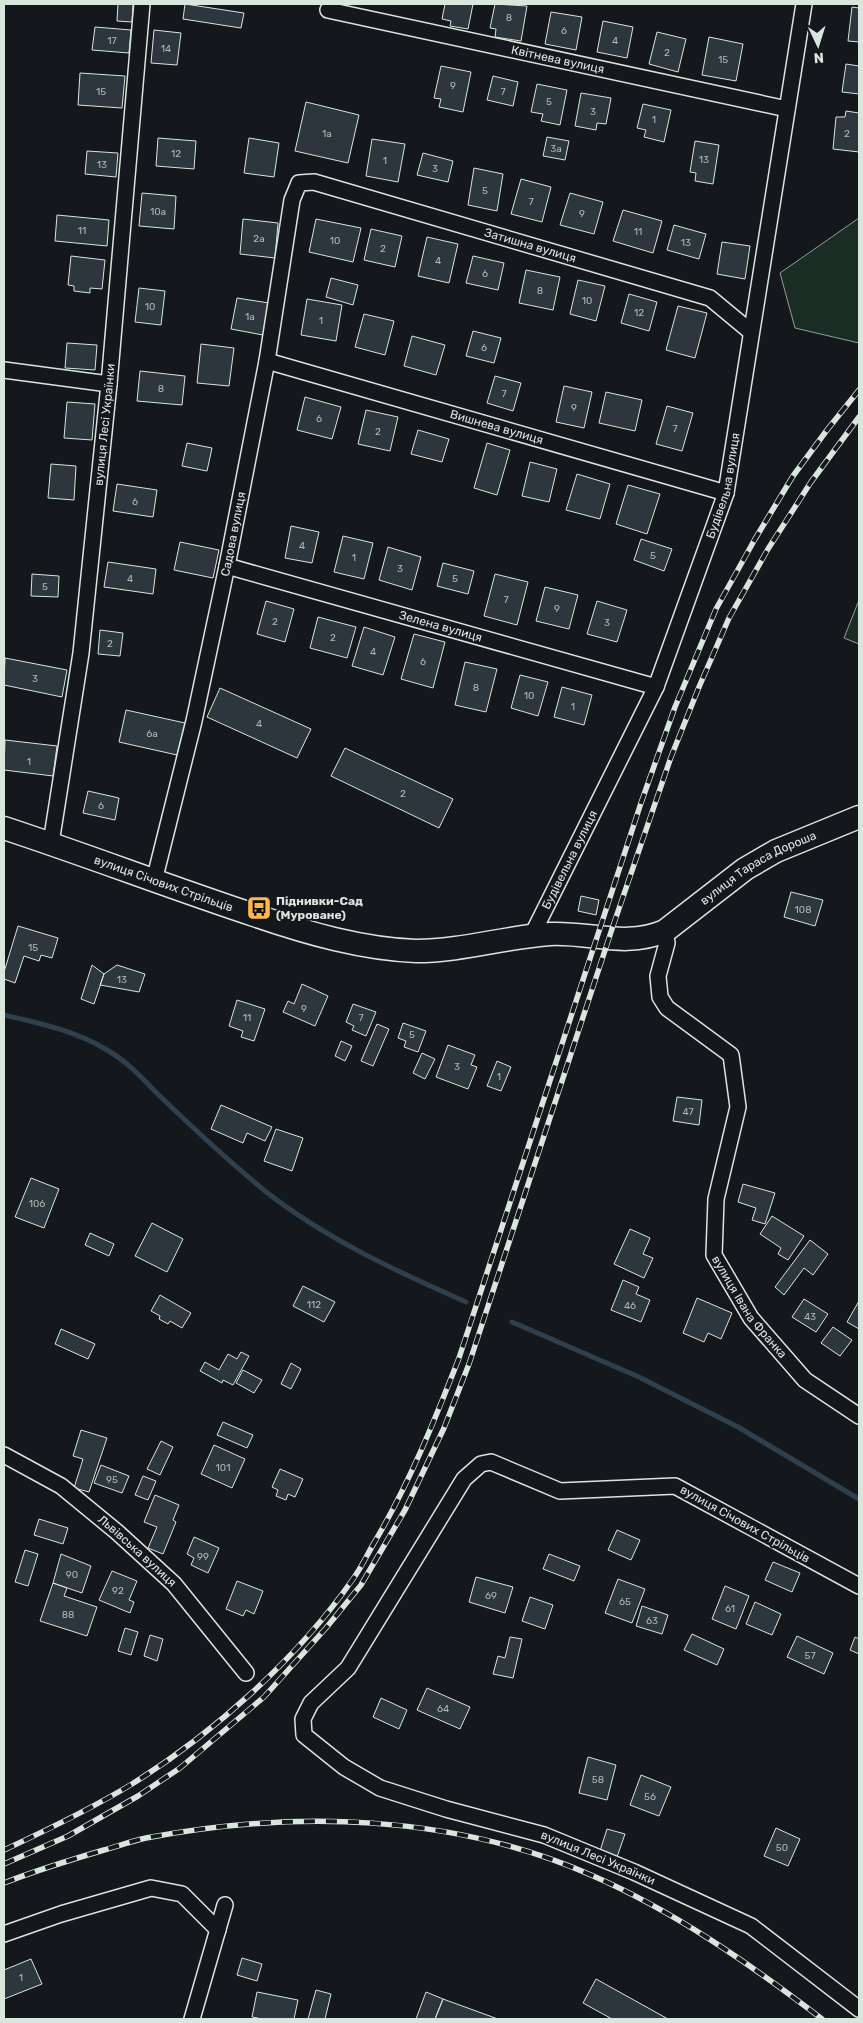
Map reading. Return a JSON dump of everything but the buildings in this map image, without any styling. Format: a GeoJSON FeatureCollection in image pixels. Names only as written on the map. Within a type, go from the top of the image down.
{"type":"FeatureCollection","features":[{"type":"Feature","properties":{"kind":"street","name":"вулиця Лесі Українки"},"geometry":{"type":"LineString","coordinates":[[51,843],[81,653],[109,384],[142,4]]}},
{"type":"Feature","properties":{"kind":"street","name":"Будівельна вулиця"},"geometry":{"type":"LineString","coordinates":[[532,935],[656,687],[726,493],[804,4]]}},
{"type":"Feature","properties":{"kind":"street","name":"Квітнева вулиця"},"geometry":{"type":"LineString","coordinates":[[328,10],[787,109]]}},
{"type":"Feature","properties":{"kind":"street","name":"Затишна вулиця"},"geometry":{"type":"LineString","coordinates":[[298,183],[314,182],[710,298],[751,332]]}},
{"type":"Feature","properties":{"kind":"street","name":"Садова вулиця"},"geometry":{"type":"LineString","coordinates":[[154,881],[194,721],[226,566],[267,361],[292,200],[298,183]]}},
{"type":"Feature","properties":{"kind":"street","name":"Вишнева вулиця"},"geometry":{"type":"LineString","coordinates":[[267,361],[726,493]]}},
{"type":"Feature","properties":{"kind":"street"},"geometry":{"type":"LineString","coordinates":[[4,370],[109,384]]}},
{"type":"Feature","properties":{"kind":"street","name":"Зелена вулиця"},"geometry":{"type":"LineString","coordinates":[[226,566],[656,687]]}},
{"type":"Feature","properties":{"kind":"street","name":"вулиця Тараса Дороша"},"geometry":{"type":"LineString","coordinates":[[665,931],[753,864],[776,851],[859,817]]}},
{"type":"Feature","properties":{"kind":"street","name":"вулиця Січових Стрільців"},"geometry":{"type":"LineString","coordinates":[[4,828],[280,924],[333,938],[389,948],[443,950],[470,947],[532,935],[584,934],[609,939],[631,940],[654,936],[665,931]]}},
{"type":"Feature","properties":{"kind":"street","name":"вулиця Івана Франка"},"geometry":{"type":"LineString","coordinates":[[665,931],[667,943],[658,976],[660,997],[667,1008],[731,1055],[738,1107],[716,1199],[714,1254],[751,1318],[805,1380],[859,1416]]}},
{"type":"Feature","properties":{"kind":"street","name":"Львівська вулиця"},"geometry":{"type":"LineString","coordinates":[[4,1455],[61,1486],[125,1538],[174,1584],[246,1674]]}},
{"type":"Feature","properties":{"kind":"street","name":"вулиця Січових Стрільців"},"geometry":{"type":"LineString","coordinates":[[480,1464],[491,1462],[560,1491],[675,1486],[859,1586]]}},
{"type":"Feature","properties":{"kind":"street","name":"вулиця Лесі Українки"},"geometry":{"type":"LineString","coordinates":[[480,1464],[464,1479],[348,1668],[311,1704],[303,1719],[304,1735],[344,1767],[380,1788],[446,1809],[544,1836],[634,1872],[751,1926],[859,2009]]}},
{"type":"Feature","properties":{"kind":"street"},"geometry":{"type":"LineString","coordinates":[[4,1934],[61,1914],[151,1888],[182,1894],[218,1930]]}},
{"type":"Feature","properties":{"kind":"street"},"geometry":{"type":"LineString","coordinates":[[192,2019],[225,1905]]}},
{"type":"Feature","properties":{"kind":"green space"},"geometry":{"type":"Polygon","coordinates":[[[859,218],[859,343],[795,328],[780,273],[859,218]]]}},
{"type":"Feature","properties":{"kind":"green space"},"geometry":{"type":"Polygon","coordinates":[[[859,600],[859,644],[844,638],[859,600]]]}},
{"type":"Feature","properties":{"kind":"waterway"},"geometry":{"type":"LineString","coordinates":[[4,1015],[70,1033],[107,1050],[130,1067],[239,1169],[288,1208],[362,1253],[466,1302]]}},
{"type":"Feature","properties":{"kind":"waterway"},"geometry":{"type":"LineString","coordinates":[[512,1322],[639,1377],[738,1427],[859,1499]]}},
{"type":"Feature","properties":{"kind":"railway"},"geometry":{"type":"LineString","coordinates":[[4,1850],[69,1819],[132,1784],[193,1742],[223,1718],[280,1666],[331,1609],[361,1566],[387,1521],[410,1475],[459,1358],[641,803],[675,707],[716,609],[793,476],[859,390]]}},
{"type":"Feature","properties":{"kind":"railway"},"geometry":{"type":"LineString","coordinates":[[4,1864],[68,1836],[138,1796],[180,1768],[264,1697],[326,1628],[361,1585],[405,1510],[444,1428],[469,1364],[612,929],[671,757],[699,687],[729,618],[768,549],[811,482],[859,417]]}},
{"type":"Feature","properties":{"kind":"railway"},"geometry":{"type":"LineString","coordinates":[[4,1883],[54,1865],[146,1838],[202,1829],[258,1823],[315,1821],[372,1823],[428,1829],[484,1840],[538,1855],[622,1889],[711,1940],[767,1978],[822,2019]]}},
{"type":"Feature","properties":{"kind":"place","name":"Піднивки-Сад (Муроване)"},"geometry":{"type":"Point","coordinates":[259,908]}}]}
